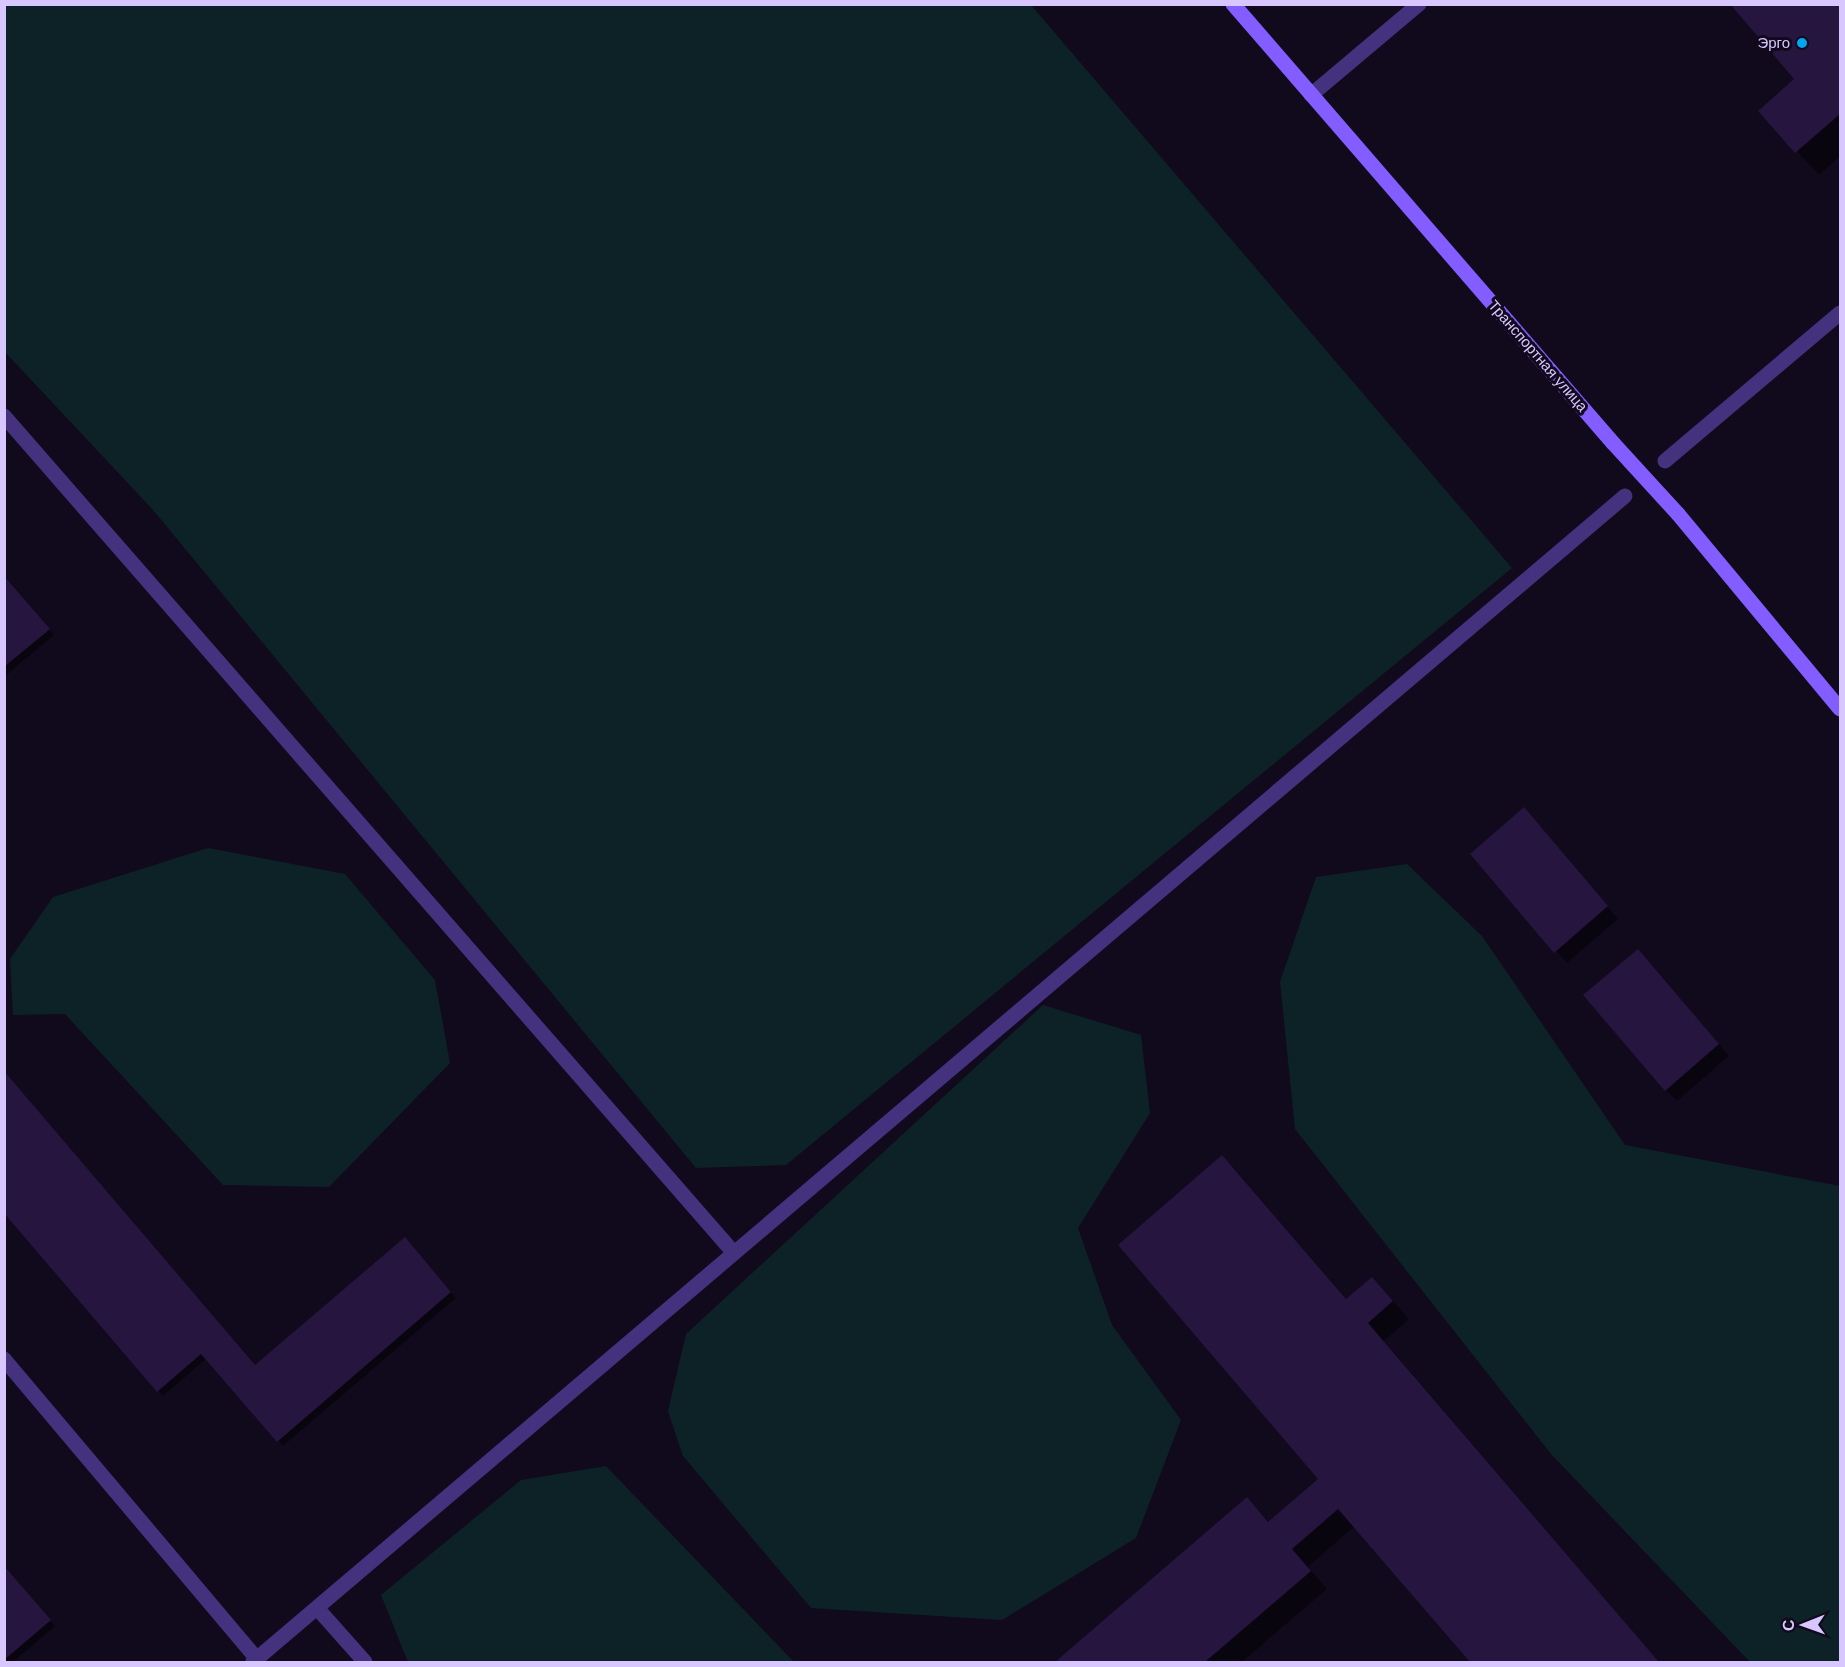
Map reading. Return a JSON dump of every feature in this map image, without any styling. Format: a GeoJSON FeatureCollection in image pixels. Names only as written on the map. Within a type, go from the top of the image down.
{"type":"FeatureCollection","features":[{"type":"Feature","properties":{"kind":"street","name":"Транспортная улица"},"geometry":{"type":"LineString","coordinates":[[1233,4],[1613,443],[1678,514],[1840,709]]}},
{"type":"Feature","properties":{"kind":"lane"},"geometry":{"type":"LineString","coordinates":[[1311,95],[1419,4]]}},
{"type":"Feature","properties":{"kind":"lane"},"geometry":{"type":"LineString","coordinates":[[1665,461],[1840,313]]}},
{"type":"Feature","properties":{"kind":"lane"},"geometry":{"type":"LineString","coordinates":[[4,416],[734,1253]]}},
{"type":"Feature","properties":{"kind":"lane"},"geometry":{"type":"LineString","coordinates":[[4,1359],[255,1661],[1625,496]]}},
{"type":"Feature","properties":{"kind":"lane"},"geometry":{"type":"LineString","coordinates":[[317,1608],[365,1662]]}},
{"type":"Feature","properties":{"kind":"green space"},"geometry":{"type":"Polygon","coordinates":[[[5,4],[1031,5],[1512,568],[786,1165],[696,1168],[154,511],[5,352],[5,4]]]}},
{"type":"Feature","properties":{"kind":"green space"},"geometry":{"type":"Polygon","coordinates":[[[208,848],[345,874],[435,980],[450,1063],[329,1187],[223,1185],[65,1014],[13,1015],[10,959],[53,897],[208,848]]]}},
{"type":"Feature","properties":{"kind":"green space"},"geometry":{"type":"Polygon","coordinates":[[[1407,864],[1482,936],[1625,1145],[1840,1186],[1840,1662],[1750,1662],[1551,1454],[1295,1129],[1280,982],[1316,877],[1407,864]]]}},
{"type":"Feature","properties":{"kind":"green space"},"geometry":{"type":"Polygon","coordinates":[[[1043,1005],[1141,1035],[1150,1113],[1078,1228],[1112,1325],[1181,1420],[1136,1538],[1002,1620],[811,1608],[683,1456],[668,1411],[686,1334],[1043,1005]]]}},
{"type":"Feature","properties":{"kind":"green space"},"geometry":{"type":"Polygon","coordinates":[[[606,1466],[794,1662],[408,1662],[381,1595],[521,1480],[606,1466]]]}},
{"type":"Feature","properties":{"kind":"building","name":"Эрго"},"geometry":{"type":"Polygon","coordinates":[[[1730,4],[1840,6],[1840,114],[1795,153],[1758,111],[1794,79],[1730,4]]]}},
{"type":"Feature","properties":{"kind":"building"},"geometry":{"type":"Polygon","coordinates":[[[4,576],[50,629],[4,667],[4,576]]]}},
{"type":"Feature","properties":{"kind":"building"},"geometry":{"type":"Polygon","coordinates":[[[1524,807],[1608,906],[1554,953],[1470,854],[1524,807]]]}},
{"type":"Feature","properties":{"kind":"building"},"geometry":{"type":"Polygon","coordinates":[[[1638,949],[1719,1044],[1665,1091],[1583,995],[1638,949]]]}},
{"type":"Feature","properties":{"kind":"building"},"geometry":{"type":"Polygon","coordinates":[[[4,1071],[255,1365],[405,1237],[451,1292],[277,1442],[201,1354],[157,1392],[4,1213],[4,1071]]]}},
{"type":"Feature","properties":{"kind":"building"},"geometry":{"type":"Polygon","coordinates":[[[1222,1155],[1346,1299],[1372,1277],[1393,1301],[1368,1323],[1659,1662],[1470,1662],[1338,1509],[1292,1549],[1311,1571],[1205,1662],[1055,1662],[1247,1497],[1268,1522],[1318,1479],[1118,1245],[1222,1155]]]}},
{"type":"Feature","properties":{"kind":"building"},"geometry":{"type":"Polygon","coordinates":[[[4,1566],[51,1620],[4,1660],[4,1566]]]}},
{"type":"Feature","properties":{"kind":"place","name":"Эрго"},"geometry":{"type":"Point","coordinates":[1802,43]}}]}
